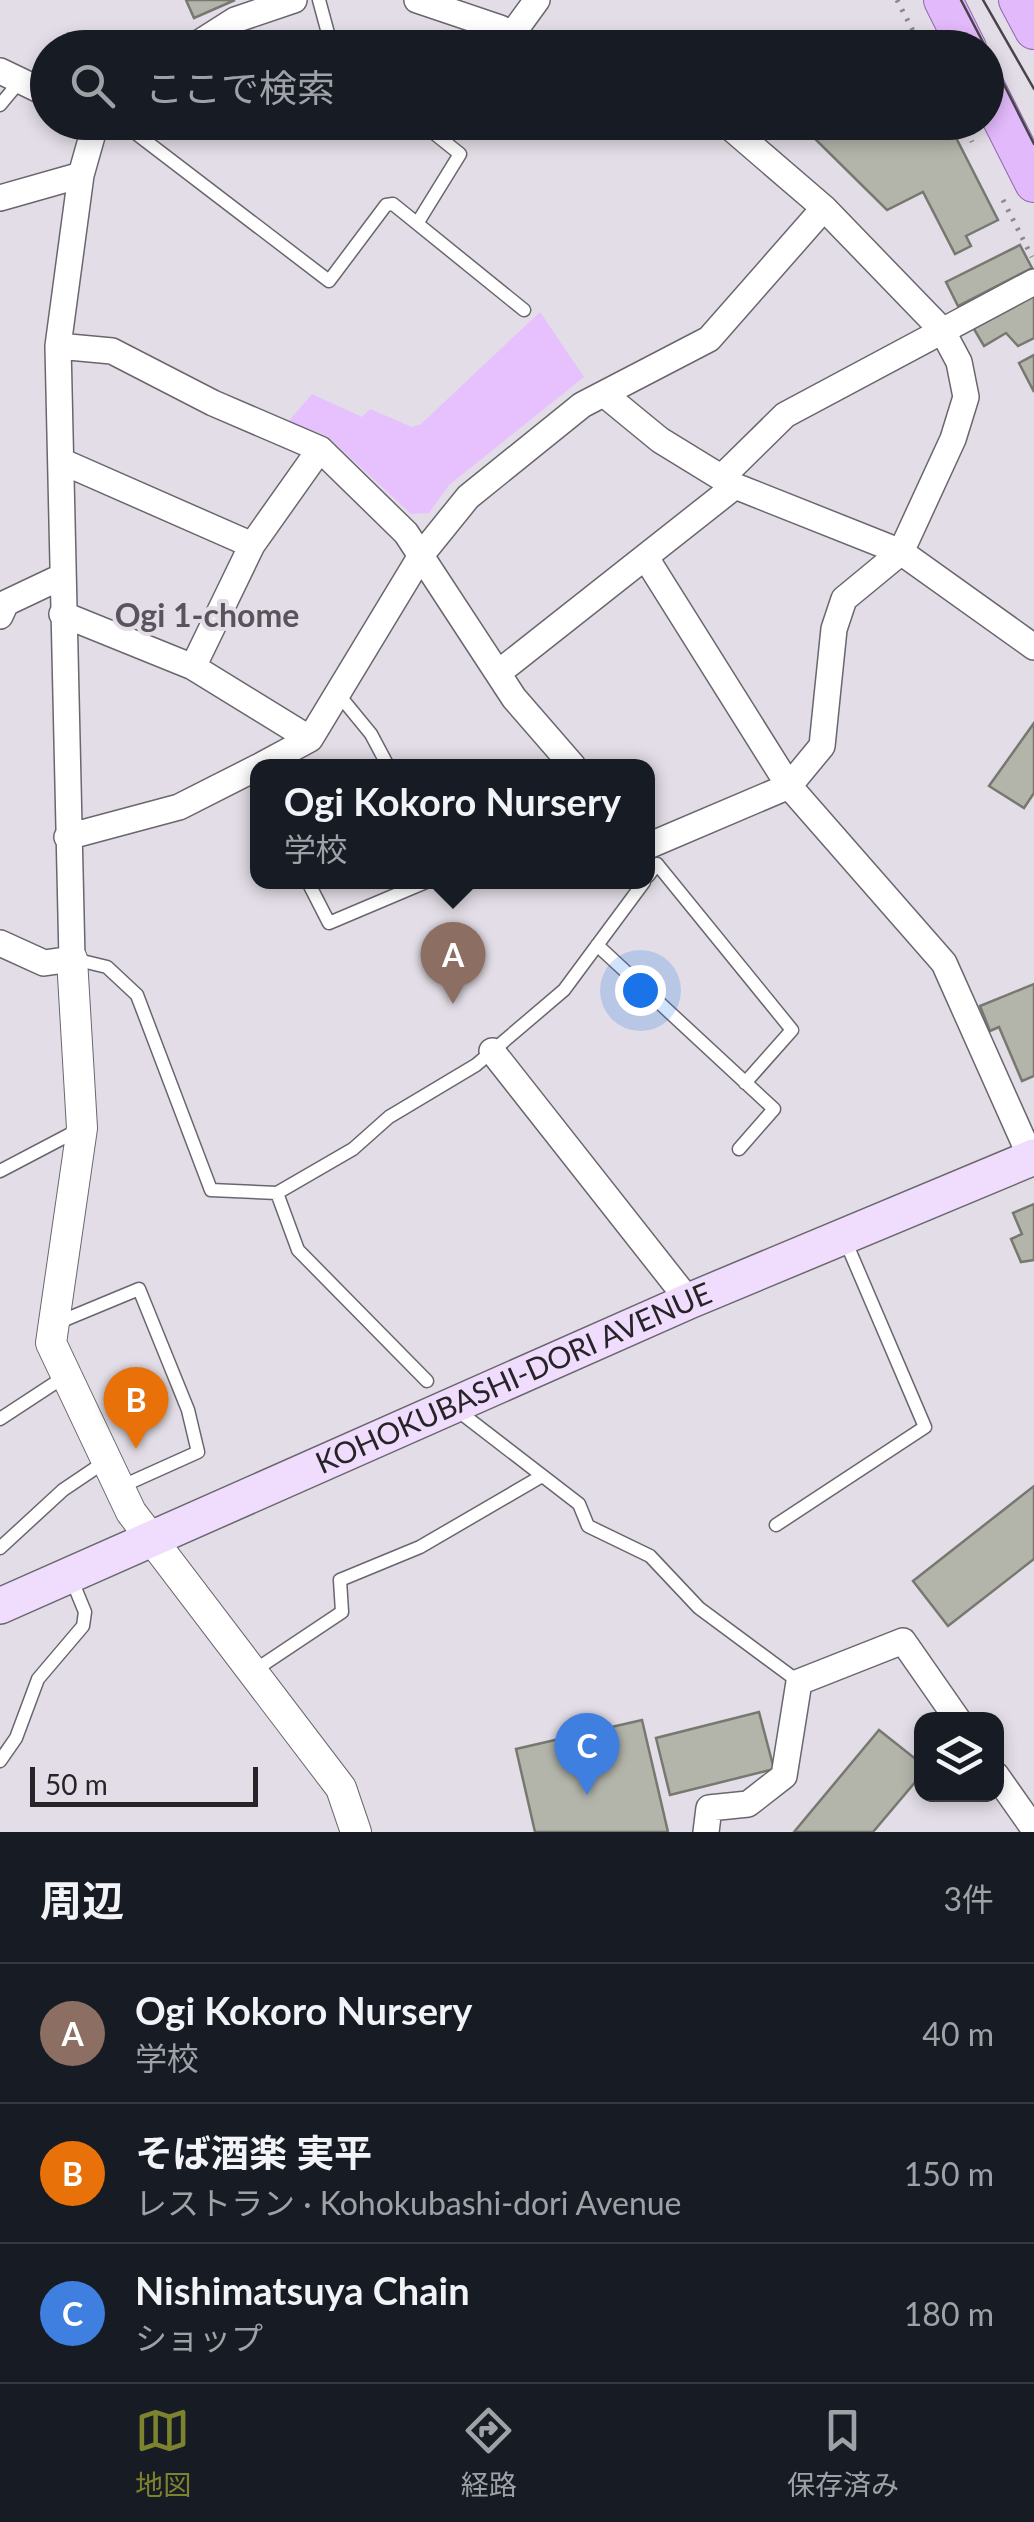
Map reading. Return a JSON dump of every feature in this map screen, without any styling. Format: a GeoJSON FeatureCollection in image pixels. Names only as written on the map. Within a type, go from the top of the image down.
{"type":"FeatureCollection","features":[{"type":"Feature","properties":{"kind":"main road"},"geometry":{"type":"LineString","coordinates":[[943,0],[958,30]]}},
{"type":"Feature","properties":{"kind":"main road"},"geometry":{"type":"LineString","coordinates":[[1018,0],[1034,30]]}},
{"type":"Feature","properties":{"kind":"main road"},"geometry":{"type":"LineString","coordinates":[[1004,124],[1034,184]]}},
{"type":"Feature","properties":{"kind":"main road","name":"KOHOKUBASHI-DORI AVENUE"},"geometry":{"type":"LineString","coordinates":[[0,1606],[689,1301],[1032,1158]]}},
{"type":"Feature","properties":{"kind":"street"},"geometry":{"type":"LineString","coordinates":[[417,0],[497,30]]}},
{"type":"Feature","properties":{"kind":"street"},"geometry":{"type":"LineString","coordinates":[[527,30],[537,0]]}},
{"type":"Feature","properties":{"kind":"street"},"geometry":{"type":"LineString","coordinates":[[219,30],[282,1]]}},
{"type":"Feature","properties":{"kind":"street"},"geometry":{"type":"LineString","coordinates":[[91,140],[81,175],[58,346],[68,837],[82,1128],[50,1326],[51,1344],[112,1474],[150,1540],[341,1788],[356,1832]]}},
{"type":"Feature","properties":{"kind":"street"},"geometry":{"type":"LineString","coordinates":[[655,861],[789,786],[822,746],[834,629],[844,599],[901,552],[953,439],[966,397],[960,362],[942,330],[824,208],[745,140]]}},
{"type":"Feature","properties":{"kind":"street"},"geometry":{"type":"LineString","coordinates":[[0,198],[81,175]]}},
{"type":"Feature","properties":{"kind":"street"},"geometry":{"type":"LineString","coordinates":[[278,759],[310,739],[422,554],[468,497],[582,405],[709,339],[824,208]]}},
{"type":"Feature","properties":{"kind":"street"},"geometry":{"type":"LineString","coordinates":[[498,673],[646,558],[728,481],[785,415],[1034,282]]}},
{"type":"Feature","properties":{"kind":"street"},"geometry":{"type":"LineString","coordinates":[[58,346],[112,351],[212,403],[320,449],[422,554],[498,673],[567,759]]}},
{"type":"Feature","properties":{"kind":"street"},"geometry":{"type":"LineString","coordinates":[[604,394],[660,440],[728,481],[901,552],[1034,646]]}},
{"type":"Feature","properties":{"kind":"street"},"geometry":{"type":"LineString","coordinates":[[193,667],[252,545],[320,449]]}},
{"type":"Feature","properties":{"kind":"street"},"geometry":{"type":"LineString","coordinates":[[61,461],[252,545]]}},
{"type":"Feature","properties":{"kind":"street"},"geometry":{"type":"LineString","coordinates":[[646,558],[789,786],[944,963],[1032,1158]]}},
{"type":"Feature","properties":{"kind":"street"},"geometry":{"type":"LineString","coordinates":[[0,616],[6,604],[61,576]]}},
{"type":"Feature","properties":{"kind":"street"},"geometry":{"type":"LineString","coordinates":[[62,614],[193,667],[310,739]]}},
{"type":"Feature","properties":{"kind":"street"},"geometry":{"type":"LineString","coordinates":[[68,837],[179,807],[250,775]]}},
{"type":"Feature","properties":{"kind":"street"},"geometry":{"type":"LineString","coordinates":[[0,943],[44,963],[72,959]]}},
{"type":"Feature","properties":{"kind":"street"},"geometry":{"type":"LineString","coordinates":[[492,1051],[689,1301]]}},
{"type":"Feature","properties":{"kind":"street"},"geometry":{"type":"LineString","coordinates":[[706,1832],[709,1808],[748,1804],[784,1776],[798,1682],[903,1642],[952,1712]]}},
{"type":"Feature","properties":{"kind":"street"},"geometry":{"type":"LineString","coordinates":[[1004,1786],[1034,1829]]}},
{"type":"Feature","properties":{"kind":"lane"},"geometry":{"type":"LineString","coordinates":[[319,0],[327,30]]}},
{"type":"Feature","properties":{"kind":"lane"},"geometry":{"type":"LineString","coordinates":[[0,105],[10,76]]}},
{"type":"Feature","properties":{"kind":"lane"},"geometry":{"type":"LineString","coordinates":[[145,140],[329,281],[386,205],[393,204],[524,310]]}},
{"type":"Feature","properties":{"kind":"lane"},"geometry":{"type":"LineString","coordinates":[[418,222],[460,154],[442,140]]}},
{"type":"Feature","properties":{"kind":"lane"},"geometry":{"type":"LineString","coordinates":[[339,694],[371,734],[384,759]]}},
{"type":"Feature","properties":{"kind":"lane"},"geometry":{"type":"LineString","coordinates":[[655,871],[792,1030],[746,1083]]}},
{"type":"Feature","properties":{"kind":"lane"},"geometry":{"type":"LineString","coordinates":[[312,889],[330,923],[410,889]]}},
{"type":"Feature","properties":{"kind":"lane"},"geometry":{"type":"LineString","coordinates":[[72,959],[107,968],[137,996],[211,1190],[276,1192],[353,1148],[388,1117],[492,1051],[564,990],[633,889]]}},
{"type":"Feature","properties":{"kind":"lane"},"geometry":{"type":"LineString","coordinates":[[597,945],[774,1109],[739,1149]]}},
{"type":"Feature","properties":{"kind":"lane"},"geometry":{"type":"LineString","coordinates":[[0,1170],[82,1128]]}},
{"type":"Feature","properties":{"kind":"lane"},"geometry":{"type":"LineString","coordinates":[[276,1192],[298,1250],[427,1381]]}},
{"type":"Feature","properties":{"kind":"lane"},"geometry":{"type":"LineString","coordinates":[[776,1525],[925,1426],[844,1237]]}},
{"type":"Feature","properties":{"kind":"lane"},"geometry":{"type":"LineString","coordinates":[[0,1548],[62,1490],[198,1452],[188,1410],[139,1289],[50,1326]]}},
{"type":"Feature","properties":{"kind":"lane"},"geometry":{"type":"LineString","coordinates":[[0,1419],[66,1376]]}},
{"type":"Feature","properties":{"kind":"lane"},"geometry":{"type":"LineString","coordinates":[[453,1407],[579,1504],[588,1526],[650,1556],[699,1608],[798,1682]]}},
{"type":"Feature","properties":{"kind":"lane"},"geometry":{"type":"LineString","coordinates":[[251,1673],[342,1612],[340,1580],[420,1548],[542,1476]]}},
{"type":"Feature","properties":{"kind":"lane"},"geometry":{"type":"LineString","coordinates":[[0,1761],[16,1738],[38,1679],[83,1626],[85,1612],[70,1576]]}},
{"type":"Feature","properties":{"kind":"path"},"geometry":{"type":"LineString","coordinates":[[897,0],[913,30]]}},
{"type":"Feature","properties":{"kind":"shaded area"},"geometry":{"type":"Polygon","coordinates":[[[540,312],[584,377],[449,485],[429,513],[411,514],[327,436],[288,422],[312,394],[362,417],[370,409],[412,427],[421,424],[540,312]]]}},
{"type":"Feature","properties":{"kind":"building"},"geometry":{"type":"Polygon","coordinates":[[[186,0],[235,0],[194,18],[186,0]]]}},
{"type":"Feature","properties":{"kind":"building"},"geometry":{"type":"Polygon","coordinates":[[[816,140],[957,140],[998,220],[966,236],[971,246],[955,254],[923,192],[887,210],[816,140]]]}},
{"type":"Feature","properties":{"kind":"building"},"geometry":{"type":"Polygon","coordinates":[[[1020,245],[1032,268],[958,306],[946,282],[1020,245]]]}},
{"type":"Feature","properties":{"kind":"building"},"geometry":{"type":"Polygon","coordinates":[[[1034,292],[1034,338],[1018,346],[1006,333],[984,346],[971,324],[1034,292]]]}},
{"type":"Feature","properties":{"kind":"building"},"geometry":{"type":"Polygon","coordinates":[[[1034,355],[1034,392],[1019,363],[1034,355]]]}},
{"type":"Feature","properties":{"kind":"building"},"geometry":{"type":"Polygon","coordinates":[[[1034,723],[1034,793],[1024,808],[989,786],[1034,723]]]}},
{"type":"Feature","properties":{"kind":"building"},"geometry":{"type":"Polygon","coordinates":[[[1034,984],[1034,1076],[1022,1081],[999,1027],[990,1031],[980,1006],[1034,984]]]}},
{"type":"Feature","properties":{"kind":"building"},"geometry":{"type":"Polygon","coordinates":[[[1034,1204],[1034,1260],[1021,1262],[1011,1239],[1022,1234],[1013,1213],[1034,1204]]]}},
{"type":"Feature","properties":{"kind":"building"},"geometry":{"type":"Polygon","coordinates":[[[1034,1486],[1034,1559],[948,1626],[913,1581],[1034,1486]]]}},
{"type":"Feature","properties":{"kind":"building"},"geometry":{"type":"Polygon","coordinates":[[[759,1712],[774,1769],[670,1795],[656,1738],[759,1712]]]}},
{"type":"Feature","properties":{"kind":"building"},"geometry":{"type":"Polygon","coordinates":[[[642,1720],[668,1832],[535,1832],[516,1749],[642,1720]]]}},
{"type":"Feature","properties":{"kind":"building"},"geometry":{"type":"Polygon","coordinates":[[[879,1730],[914,1758],[914,1783],[873,1832],[794,1832],[879,1730]]]}},
{"type":"Feature","properties":{"kind":"tram line"},"geometry":{"type":"LineString","coordinates":[[961,0],[977,30]]}},
{"type":"Feature","properties":{"kind":"tram line"},"geometry":{"type":"LineString","coordinates":[[983,0],[1000,30]]}},
{"type":"Feature","properties":{"kind":"tram line"},"geometry":{"type":"LineString","coordinates":[[1004,37],[1034,89]]}},
{"type":"Feature","properties":{"kind":"tram line"},"geometry":{"type":"LineString","coordinates":[[1004,85],[1034,144]]}},
{"type":"Feature","properties":{"kind":"place","name":"Ogi Kokoro Nursery"},"geometry":{"type":"Point","coordinates":[453,1004]}},
{"type":"Feature","properties":{"kind":"place","name":"そば酒楽 実平"},"geometry":{"type":"Point","coordinates":[136,1449]}},
{"type":"Feature","properties":{"kind":"place","name":"Nishimatsuya Chain"},"geometry":{"type":"Point","coordinates":[587,1795]}},
{"type":"Feature","properties":{"kind":"district","name":"Ogi 1-chome"},"geometry":{"type":"Point","coordinates":[207,616]}}]}
